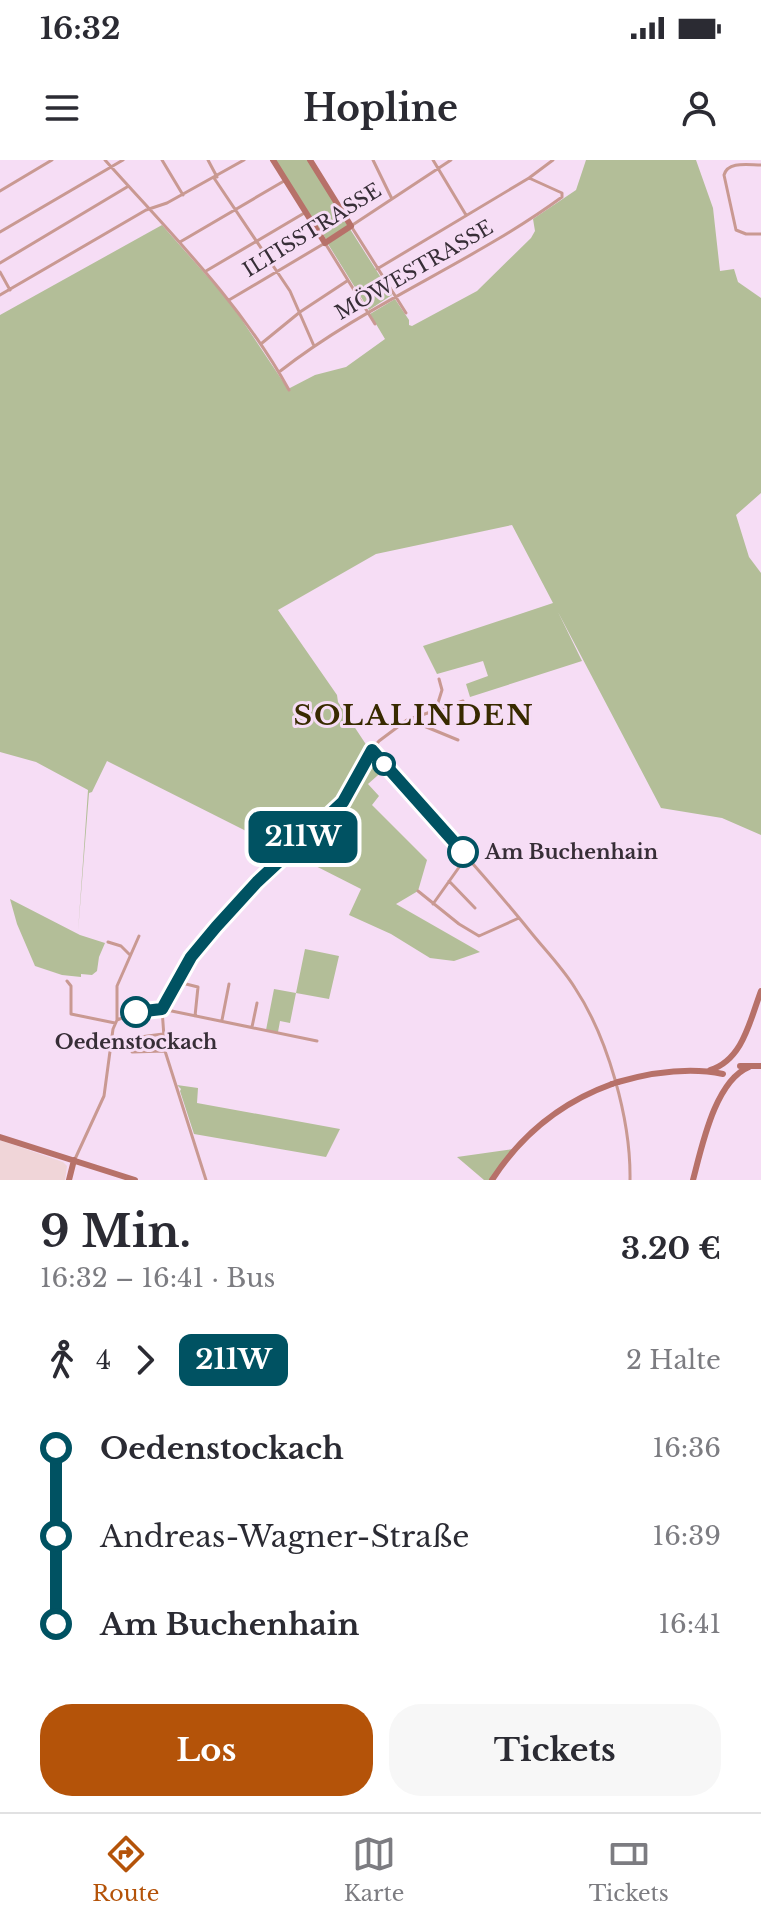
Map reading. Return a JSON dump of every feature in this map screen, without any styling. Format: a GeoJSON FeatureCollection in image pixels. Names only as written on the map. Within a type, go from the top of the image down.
{"type":"FeatureCollection","features":[{"type":"Feature","properties":{"kind":"main road"},"geometry":{"type":"LineString","coordinates":[[273,160],[325,243]]}},
{"type":"Feature","properties":{"kind":"main road"},"geometry":{"type":"LineString","coordinates":[[313,161],[351,226]]}},
{"type":"Feature","properties":{"kind":"main road","name":"ILTISSTRASSE"},"geometry":{"type":"LineString","coordinates":[[325,243],[351,226]]}},
{"type":"Feature","properties":{"kind":"main road"},"geometry":{"type":"LineString","coordinates":[[693,1180],[723,1090],[725,1074],[737,1065],[740,1046],[761,991]]}},
{"type":"Feature","properties":{"kind":"main road"},"geometry":{"type":"LineString","coordinates":[[492,1180],[512,1152],[544,1121],[578,1099],[615,1083],[658,1074],[707,1071],[725,1074],[737,1065],[761,1066]]}},
{"type":"Feature","properties":{"kind":"main road"},"geometry":{"type":"LineString","coordinates":[[0,1137],[135,1180]]}},
{"type":"Feature","properties":{"kind":"main road"},"geometry":{"type":"LineString","coordinates":[[69,1180],[74,1160]]}},
{"type":"Feature","properties":{"kind":"street"},"geometry":{"type":"LineString","coordinates":[[0,191],[52,160]]}},
{"type":"Feature","properties":{"kind":"street"},"geometry":{"type":"LineString","coordinates":[[105,160],[206,271],[262,343],[289,390]]}},
{"type":"Feature","properties":{"kind":"street"},"geometry":{"type":"LineString","coordinates":[[0,232],[123,160]]}},
{"type":"Feature","properties":{"kind":"street"},"geometry":{"type":"LineString","coordinates":[[162,160],[183,195]]}},
{"type":"Feature","properties":{"kind":"street"},"geometry":{"type":"LineString","coordinates":[[208,160],[234,211],[278,271],[314,346]]}},
{"type":"Feature","properties":{"kind":"street"},"geometry":{"type":"LineString","coordinates":[[0,295],[244,160]]}},
{"type":"Feature","properties":{"kind":"street"},"geometry":{"type":"LineString","coordinates":[[373,160],[392,199]]}},
{"type":"Feature","properties":{"kind":"street"},"geometry":{"type":"LineString","coordinates":[[433,160],[467,215]]}},
{"type":"Feature","properties":{"kind":"street","name":"ILTISSTRASSE"},"geometry":{"type":"LineString","coordinates":[[351,226],[451,160]]}},
{"type":"Feature","properties":{"kind":"street"},"geometry":{"type":"LineString","coordinates":[[377,269],[529,178],[553,160]]}},
{"type":"Feature","properties":{"kind":"street"},"geometry":{"type":"LineString","coordinates":[[761,165],[731,166],[725,169],[724,175],[736,230],[742,234],[761,234]]}},
{"type":"Feature","properties":{"kind":"street","name":"MÖWESTRASSE"},"geometry":{"type":"LineString","coordinates":[[279,372],[314,346],[475,252],[563,195],[529,178]]}},
{"type":"Feature","properties":{"kind":"street"},"geometry":{"type":"LineString","coordinates":[[180,242],[285,180]]}},
{"type":"Feature","properties":{"kind":"street"},"geometry":{"type":"LineString","coordinates":[[0,263],[129,187]]}},
{"type":"Feature","properties":{"kind":"street"},"geometry":{"type":"LineString","coordinates":[[206,271],[307,212]]}},
{"type":"Feature","properties":{"kind":"street"},"geometry":{"type":"LineString","coordinates":[[351,226],[406,313]]}},
{"type":"Feature","properties":{"kind":"street"},"geometry":{"type":"LineString","coordinates":[[325,243],[375,324]]}},
{"type":"Feature","properties":{"kind":"street","name":"ILTISSTRASSE"},"geometry":{"type":"LineString","coordinates":[[229,300],[325,243]]}},
{"type":"Feature","properties":{"kind":"street"},"geometry":{"type":"LineString","coordinates":[[0,272],[10,290]]}},
{"type":"Feature","properties":{"kind":"street"},"geometry":{"type":"LineString","coordinates":[[262,343],[300,312],[347,281]]}},
{"type":"Feature","properties":{"kind":"street"},"geometry":{"type":"LineString","coordinates":[[436,709],[442,690],[439,679]]}},
{"type":"Feature","properties":{"kind":"street"},"geometry":{"type":"LineString","coordinates":[[206,1180],[165,1051],[162,1009],[197,951],[250,889],[350,793],[372,750],[394,728],[463,701]]}},
{"type":"Feature","properties":{"kind":"street"},"geometry":{"type":"LineString","coordinates":[[416,717],[424,726],[458,740]]}},
{"type":"Feature","properties":{"kind":"street"},"geometry":{"type":"LineString","coordinates":[[372,750],[467,856],[575,988],[603,1041],[627,1136],[630,1180]]}},
{"type":"Feature","properties":{"kind":"street"},"geometry":{"type":"LineString","coordinates":[[433,904],[467,856]]}},
{"type":"Feature","properties":{"kind":"street"},"geometry":{"type":"LineString","coordinates":[[449,881],[475,908]]}},
{"type":"Feature","properties":{"kind":"street"},"geometry":{"type":"LineString","coordinates":[[418,891],[479,936],[519,918]]}},
{"type":"Feature","properties":{"kind":"street"},"geometry":{"type":"LineString","coordinates":[[74,1160],[104,1096],[116,1021],[117,986],[139,936]]}},
{"type":"Feature","properties":{"kind":"street"},"geometry":{"type":"LineString","coordinates":[[108,942],[121,946],[129,954]]}},
{"type":"Feature","properties":{"kind":"street"},"geometry":{"type":"LineString","coordinates":[[67,981],[71,986],[71,1014],[116,1021],[137,1012],[162,1009],[317,1041]]}},
{"type":"Feature","properties":{"kind":"street"},"geometry":{"type":"LineString","coordinates":[[178,982],[198,987],[195,1016]]}},
{"type":"Feature","properties":{"kind":"street"},"geometry":{"type":"LineString","coordinates":[[222,1021],[229,984]]}},
{"type":"Feature","properties":{"kind":"street"},"geometry":{"type":"LineString","coordinates":[[252,1027],[257,1003]]}},
{"type":"Feature","properties":{"kind":"street"},"geometry":{"type":"LineString","coordinates":[[125,1039],[163,1034]]}},
{"type":"Feature","properties":{"kind":"street"},"geometry":{"type":"LineString","coordinates":[[132,1052],[165,1051]]}},
{"type":"Feature","properties":{"kind":"shaded area"},"geometry":{"type":"Polygon","coordinates":[[[0,1140],[63,1162],[67,1166],[65,1180],[0,1180],[0,1140]]]}},
{"type":"Feature","properties":{"kind":"green space"},"geometry":{"type":"Polygon","coordinates":[[[274,160],[309,160],[348,226],[326,239],[274,160]]]}},
{"type":"Feature","properties":{"kind":"green space"},"geometry":{"type":"Polygon","coordinates":[[[586,160],[696,160],[713,208],[720,271],[734,269],[738,282],[761,298],[761,493],[736,515],[749,557],[761,573],[761,835],[722,818],[661,808],[558,612],[582,661],[470,697],[466,684],[488,676],[483,661],[437,674],[423,646],[553,603],[512,525],[376,554],[278,610],[337,695],[338,702],[369,749],[386,768],[368,784],[379,796],[372,805],[427,860],[418,891],[396,904],[480,952],[454,961],[430,958],[391,934],[349,915],[361,889],[292,854],[224,927],[188,974],[184,973],[208,938],[289,852],[285,850],[230,906],[282,849],[107,761],[89,793],[78,932],[88,790],[36,762],[0,752],[0,315],[162,225],[230,302],[288,389],[315,375],[346,367],[385,339],[370,314],[395,299],[412,326],[477,291],[531,238],[535,231],[533,219],[576,190],[586,160]]]}},
{"type":"Feature","properties":{"kind":"green space"},"geometry":{"type":"Polygon","coordinates":[[[350,229],[392,295],[369,310],[328,244],[350,229]]]}},
{"type":"Feature","properties":{"kind":"green space"},"geometry":{"type":"Polygon","coordinates":[[[10,899],[80,935],[105,943],[97,971],[92,975],[81,974],[81,977],[62,975],[35,966],[10,899]]]}},
{"type":"Feature","properties":{"kind":"green space"},"geometry":{"type":"Polygon","coordinates":[[[222,914],[201,939],[181,972],[178,971],[193,946],[222,914]]]}},
{"type":"Feature","properties":{"kind":"green space"},"geometry":{"type":"Polygon","coordinates":[[[305,949],[339,956],[329,999],[296,993],[305,949]]]}},
{"type":"Feature","properties":{"kind":"green space"},"geometry":{"type":"Polygon","coordinates":[[[274,989],[296,993],[290,1023],[280,1021],[278,1032],[266,1030],[274,989]]]}},
{"type":"Feature","properties":{"kind":"green space"},"geometry":{"type":"Polygon","coordinates":[[[177,1085],[198,1088],[197,1103],[340,1129],[326,1157],[194,1134],[181,1089],[177,1085]]]}},
{"type":"Feature","properties":{"kind":"green space"},"geometry":{"type":"Polygon","coordinates":[[[513,1149],[490,1180],[484,1180],[457,1157],[513,1149]]]}},
{"type":"Feature","properties":{"kind":"bus line","name":"211W"},"geometry":{"type":"LineString","coordinates":[[136,1012],[162,1009],[191,957],[257,882],[343,802],[372,750],[463,852]]}},
{"type":"Feature","properties":{"kind":"place","name":"Am Buchenhain"},"geometry":{"type":"Point","coordinates":[463,852]}},
{"type":"Feature","properties":{"kind":"place","name":"Oedenstockach"},"geometry":{"type":"Point","coordinates":[136,1012]}},
{"type":"Feature","properties":{"kind":"district","name":"SOLALINDEN"},"geometry":{"type":"Point","coordinates":[414,715]}}]}
